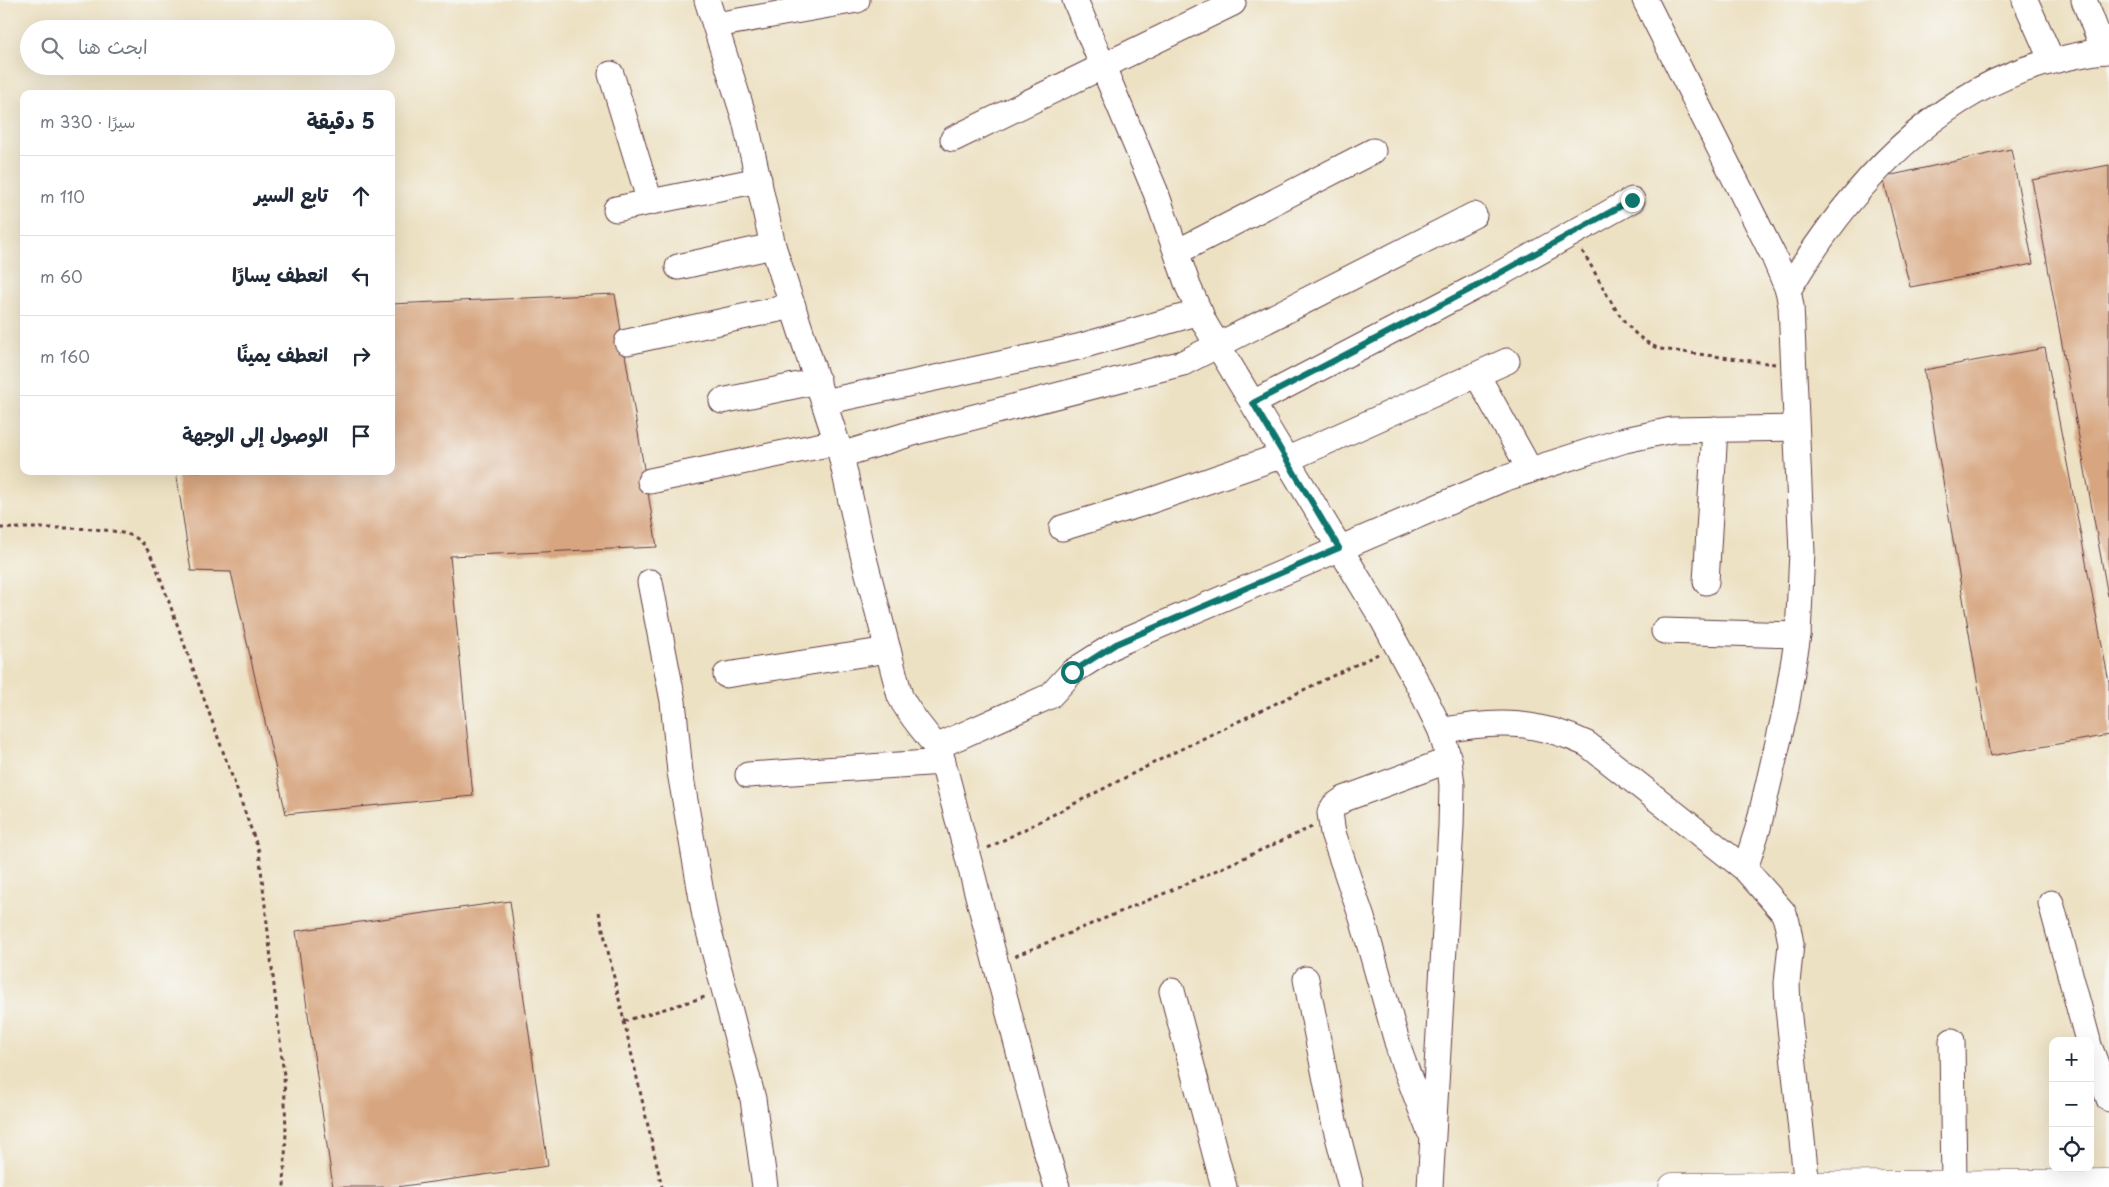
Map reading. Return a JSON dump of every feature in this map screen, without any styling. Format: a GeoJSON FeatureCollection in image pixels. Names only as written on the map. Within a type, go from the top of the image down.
{"type":"FeatureCollection","features":[{"type":"Feature","properties":{"kind":"main road"},"geometry":{"type":"LineString","coordinates":[[1673,1187],[2109,1182]]}},
{"type":"Feature","properties":{"kind":"street"},"geometry":{"type":"LineString","coordinates":[[707,0],[745,120],[773,246],[839,449],[860,542],[900,696],[909,714],[940,754],[970,858],[1038,1124],[1057,1187]]}},
{"type":"Feature","properties":{"kind":"street"},"geometry":{"type":"LineString","coordinates":[[716,25],[782,7],[857,0]]}},
{"type":"Feature","properties":{"kind":"street"},"geometry":{"type":"LineString","coordinates":[[1075,0],[1156,193],[1188,286],[1200,312],[1217,345],[1397,645],[1441,731],[1449,760],[1452,786],[1430,1187]]}},
{"type":"Feature","properties":{"kind":"street"},"geometry":{"type":"LineString","coordinates":[[1645,0],[1734,175],[1788,290],[1795,368],[1802,552],[1798,635],[1786,708],[1758,828],[1745,869]]}},
{"type":"Feature","properties":{"kind":"street"},"geometry":{"type":"LineString","coordinates":[[2025,0],[2052,61]]}},
{"type":"Feature","properties":{"kind":"street"},"geometry":{"type":"LineString","coordinates":[[953,139],[1233,3]]}},
{"type":"Feature","properties":{"kind":"street"},"geometry":{"type":"LineString","coordinates":[[1788,290],[1831,223],[1861,186],[1893,152],[1935,119],[1987,86],[2026,68],[2106,51],[2093,7]]}},
{"type":"Feature","properties":{"kind":"street"},"geometry":{"type":"LineString","coordinates":[[611,74],[650,202]]}},
{"type":"Feature","properties":{"kind":"street"},"geometry":{"type":"LineString","coordinates":[[1177,252],[1373,151]]}},
{"type":"Feature","properties":{"kind":"street"},"geometry":{"type":"LineString","coordinates":[[616,209],[759,180]]}},
{"type":"Feature","properties":{"kind":"street"},"geometry":{"type":"LineString","coordinates":[[1253,403],[1360,348],[1632,200]]}},
{"type":"Feature","properties":{"kind":"street"},"geometry":{"type":"LineString","coordinates":[[650,481],[839,449],[924,430],[1172,366],[1193,358],[1474,215]]}},
{"type":"Feature","properties":{"kind":"street"},"geometry":{"type":"LineString","coordinates":[[678,267],[773,246]]}},
{"type":"Feature","properties":{"kind":"street"},"geometry":{"type":"LineString","coordinates":[[627,342],[793,306]]}},
{"type":"Feature","properties":{"kind":"street"},"geometry":{"type":"LineString","coordinates":[[722,401],[821,391],[1078,347],[1200,312]]}},
{"type":"Feature","properties":{"kind":"street"},"geometry":{"type":"LineString","coordinates":[[1062,528],[1285,457],[1477,376],[1507,361]]}},
{"type":"Feature","properties":{"kind":"street"},"geometry":{"type":"LineString","coordinates":[[1477,376],[1530,470]]}},
{"type":"Feature","properties":{"kind":"street"},"geometry":{"type":"LineString","coordinates":[[748,775],[940,754],[1050,696],[1080,666],[1116,644],[1445,503],[1530,470],[1654,432],[1796,428]]}},
{"type":"Feature","properties":{"kind":"street"},"geometry":{"type":"LineString","coordinates":[[1706,582],[1716,429]]}},
{"type":"Feature","properties":{"kind":"street"},"geometry":{"type":"LineString","coordinates":[[650,582],[673,701],[680,772],[705,916],[753,1099],[765,1187]]}},
{"type":"Feature","properties":{"kind":"street"},"geometry":{"type":"LineString","coordinates":[[1664,631],[1798,635]]}},
{"type":"Feature","properties":{"kind":"street"},"geometry":{"type":"LineString","coordinates":[[726,675],[888,650]]}},
{"type":"Feature","properties":{"kind":"street"},"geometry":{"type":"LineString","coordinates":[[1441,731],[1472,725],[1512,723],[1563,733],[1587,744],[1745,869],[1782,912],[1790,932],[1787,991],[1806,1186]]}},
{"type":"Feature","properties":{"kind":"street"},"geometry":{"type":"LineString","coordinates":[[1432,1139],[1401,1056],[1362,918],[1330,819],[1334,806],[1344,799],[1449,760]]}},
{"type":"Feature","properties":{"kind":"street"},"geometry":{"type":"LineString","coordinates":[[2051,902],[2087,1037]]}},
{"type":"Feature","properties":{"kind":"street"},"geometry":{"type":"LineString","coordinates":[[1306,979],[1334,1121],[1351,1187]]}},
{"type":"Feature","properties":{"kind":"street"},"geometry":{"type":"LineString","coordinates":[[1172,991],[1224,1187]]}},
{"type":"Feature","properties":{"kind":"street"},"geometry":{"type":"LineString","coordinates":[[1952,1040],[1954,1183]]}},
{"type":"Feature","properties":{"kind":"street"},"geometry":{"type":"LineString","coordinates":[[2094,1059],[2109,1099]]}},
{"type":"Feature","properties":{"kind":"path"},"geometry":{"type":"LineString","coordinates":[[1571,234],[1628,326],[1648,344],[1660,349],[1795,368]]}},
{"type":"Feature","properties":{"kind":"path"},"geometry":{"type":"LineString","coordinates":[[0,528],[95,530],[123,533],[144,544],[156,566],[259,851],[284,1076],[286,1131],[284,1187]]}},
{"type":"Feature","properties":{"kind":"path"},"geometry":{"type":"LineString","coordinates":[[970,858],[1175,752],[1397,645]]}},
{"type":"Feature","properties":{"kind":"path"},"geometry":{"type":"LineString","coordinates":[[997,964],[1177,888],[1330,819]]}},
{"type":"Feature","properties":{"kind":"path"},"geometry":{"type":"LineString","coordinates":[[599,912],[662,1187]]}},
{"type":"Feature","properties":{"kind":"path"},"geometry":{"type":"LineString","coordinates":[[624,1021],[725,992]]}},
{"type":"Feature","properties":{"kind":"building"},"geometry":{"type":"Polygon","coordinates":[[[2011,149],[2033,264],[1910,287],[1883,177],[2011,149]]]}},
{"type":"Feature","properties":{"kind":"building"},"geometry":{"type":"Polygon","coordinates":[[[2109,165],[2109,596],[2108,596],[2032,180],[2109,165]]]}},
{"type":"Feature","properties":{"kind":"building"},"geometry":{"type":"Polygon","coordinates":[[[615,294],[657,547],[450,556],[473,796],[286,814],[231,572],[191,571],[177,475],[395,475],[395,304],[615,294]]]}},
{"type":"Feature","properties":{"kind":"building"},"geometry":{"type":"Polygon","coordinates":[[[2045,348],[2109,682],[2109,735],[1990,756],[1924,370],[2045,348]]]}},
{"type":"Feature","properties":{"kind":"building"},"geometry":{"type":"Polygon","coordinates":[[[510,901],[548,1166],[396,1187],[333,1187],[296,931],[510,901]]]}},
{"type":"Feature","properties":{"kind":"route"},"geometry":{"type":"LineString","coordinates":[[1072,672],[1116,644],[1339,548],[1253,403],[1471,289],[1632,200]]}}]}
